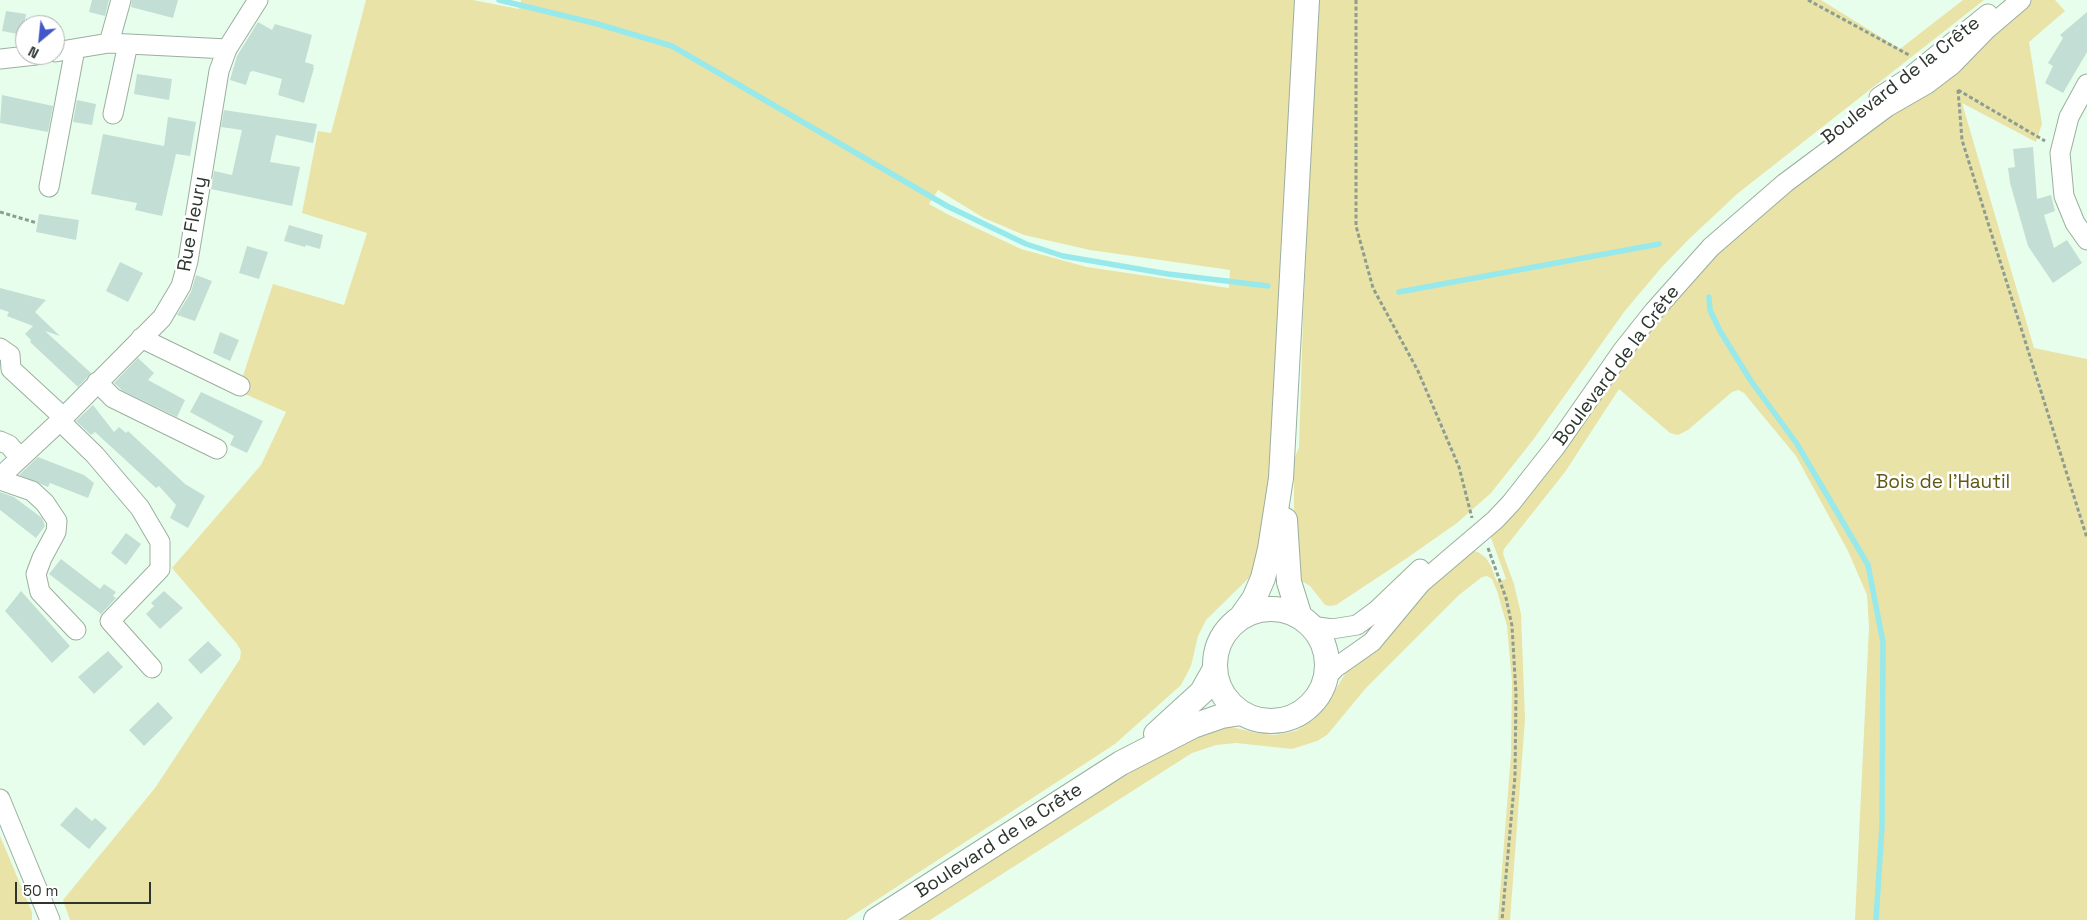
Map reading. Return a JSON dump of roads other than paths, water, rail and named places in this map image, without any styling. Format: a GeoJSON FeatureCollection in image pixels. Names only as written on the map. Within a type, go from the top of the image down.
{"type":"FeatureCollection","features":[{"type":"Feature","properties":{"kind":"main road"},"geometry":{"type":"LineString","coordinates":[[1281,478],[1289,582],[1306,621],[1318,634],[1327,656],[1326,678],[1318,696],[1305,710],[1288,719],[1279,721],[1259,720],[1241,713],[1226,699],[1220,690],[1215,669],[1215,656],[1224,633],[1242,616],[1254,599],[1263,578],[1270,549],[1281,478],[1307,0]]}},
{"type":"Feature","properties":{"kind":"main road"},"geometry":{"type":"LineString","coordinates":[[1242,616],[1253,611],[1271,609],[1289,612],[1306,621]]}},
{"type":"Feature","properties":{"kind":"main road","name":"Boulevard de la Crête"},"geometry":{"type":"LineString","coordinates":[[1121,763],[1190,705],[1202,692],[1215,669]]}},
{"type":"Feature","properties":{"kind":"main road","name":"Boulevard de la Crête"},"geometry":{"type":"LineString","coordinates":[[876,920],[1121,763],[1193,726],[1222,716],[1241,713]]}},
{"type":"Feature","properties":{"kind":"street"},"geometry":{"type":"LineString","coordinates":[[113,114],[121,0]]}},
{"type":"Feature","properties":{"kind":"street","name":"Rue Fleury"},"geometry":{"type":"LineString","coordinates":[[0,478],[162,318],[172,303],[185,274],[219,72],[228,49],[258,0]]}},
{"type":"Feature","properties":{"kind":"street","name":"Boulevard de la Crête"},"geometry":{"type":"LineString","coordinates":[[1326,678],[1335,668],[1372,642],[1421,583],[1477,529],[1528,468],[1629,325],[1668,278],[1693,252],[1768,184],[1878,98],[1936,57],[2004,0]]}},
{"type":"Feature","properties":{"kind":"street","name":"Boulevard de la Crête"},"geometry":{"type":"LineString","coordinates":[[1306,621],[1340,629],[1365,621],[1413,575],[1511,503],[1532,478],[1654,311],[1711,247],[1800,172],[1887,107],[1926,84],[1952,65],[1987,29],[2021,0]]}},
{"type":"Feature","properties":{"kind":"street"},"geometry":{"type":"LineString","coordinates":[[65,50],[119,43],[228,49]]}},
{"type":"Feature","properties":{"kind":"street"},"geometry":{"type":"LineString","coordinates":[[49,187],[75,49]]}},
{"type":"Feature","properties":{"kind":"street"},"geometry":{"type":"LineString","coordinates":[[0,59],[15,57]]}},
{"type":"Feature","properties":{"kind":"street"},"geometry":{"type":"LineString","coordinates":[[2086,238],[2076,223],[2064,196],[2061,144],[2069,117],[2087,84]]}},
{"type":"Feature","properties":{"kind":"street"},"geometry":{"type":"LineString","coordinates":[[141,338],[240,386]]}},
{"type":"Feature","properties":{"kind":"street"},"geometry":{"type":"LineString","coordinates":[[0,348],[10,355],[11,369],[95,455],[140,508],[160,542],[160,569],[110,621],[152,668]]}},
{"type":"Feature","properties":{"kind":"street"},"geometry":{"type":"LineString","coordinates":[[97,382],[113,398],[217,449]]}},
{"type":"Feature","properties":{"kind":"street"},"geometry":{"type":"LineString","coordinates":[[0,441],[9,445],[20,458]]}},
{"type":"Feature","properties":{"kind":"street"},"geometry":{"type":"LineString","coordinates":[[0,478],[32,491],[45,503],[57,521],[56,532],[36,574],[40,592],[76,630]]}},
{"type":"Feature","properties":{"kind":"street"},"geometry":{"type":"LineString","coordinates":[[0,799],[50,916]]}},
{"type":"Feature","properties":{"kind":"waterway"},"geometry":{"type":"LineString","coordinates":[[499,0],[594,23],[672,46],[947,206],[1026,244],[1063,256],[1168,274],[1268,286]]}},
{"type":"Feature","properties":{"kind":"waterway"},"geometry":{"type":"LineString","coordinates":[[1399,292],[1659,244]]}},
{"type":"Feature","properties":{"kind":"waterway"},"geometry":{"type":"LineString","coordinates":[[1709,297],[1710,310],[1720,331],[1751,381],[1797,444],[1868,565],[1883,642],[1882,827],[1876,920]]}},
{"type":"Feature","properties":{"kind":"park label","name":"Bois de l'Hautil"},"geometry":{"type":"Point","coordinates":[1943,483]}}]}
